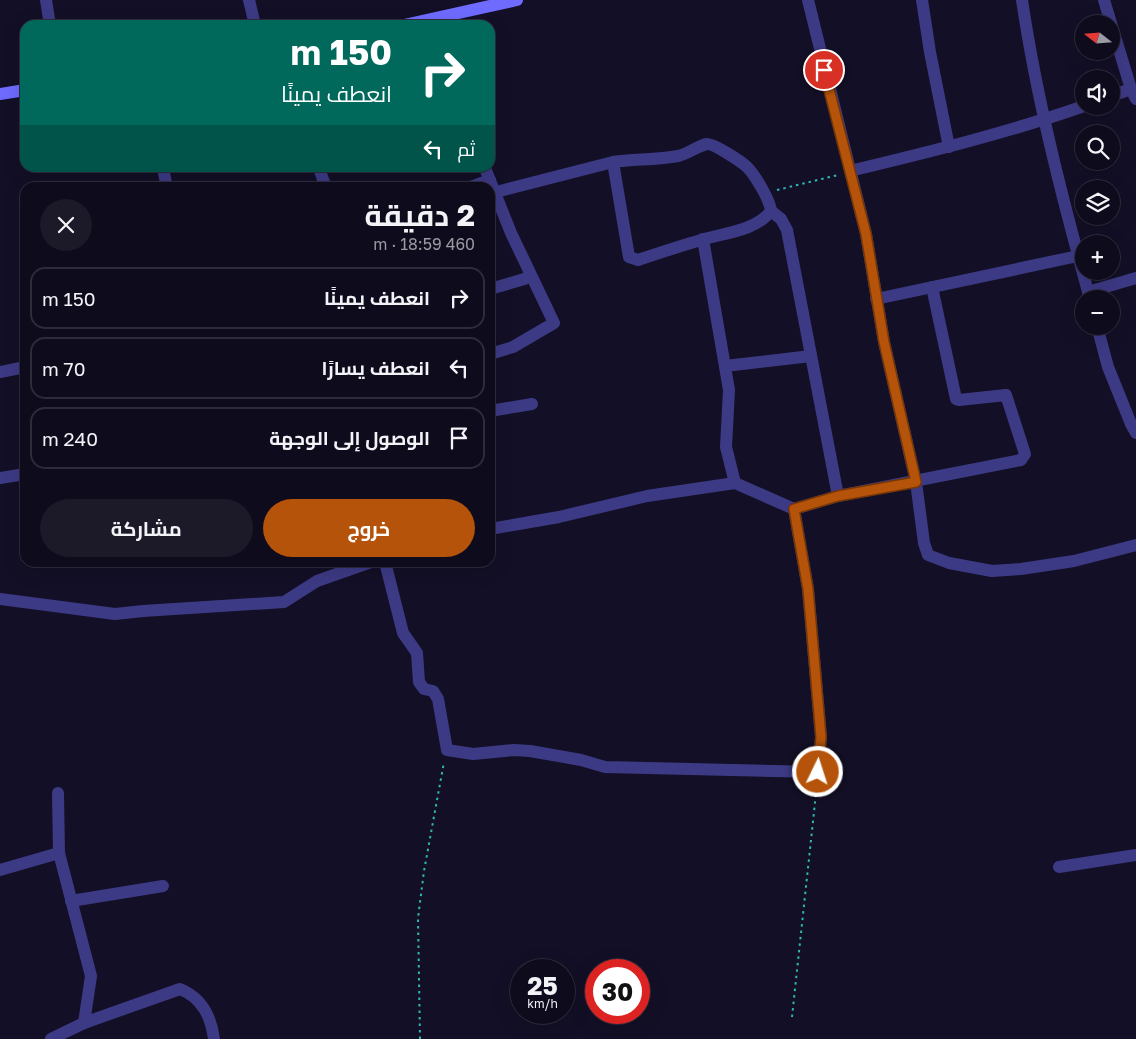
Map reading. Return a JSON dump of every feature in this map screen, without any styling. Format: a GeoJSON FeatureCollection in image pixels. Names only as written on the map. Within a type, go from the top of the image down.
{"type":"FeatureCollection","features":[{"type":"Feature","properties":{"kind":"main road"},"geometry":{"type":"LineString","coordinates":[[441,20],[517,0]]}},
{"type":"Feature","properties":{"kind":"main road"},"geometry":{"type":"LineString","coordinates":[[0,94],[20,91]]}},
{"type":"Feature","properties":{"kind":"street"},"geometry":{"type":"LineString","coordinates":[[46,0],[49,20]]}},
{"type":"Feature","properties":{"kind":"street"},"geometry":{"type":"LineString","coordinates":[[249,0],[254,20]]}},
{"type":"Feature","properties":{"kind":"street"},"geometry":{"type":"LineString","coordinates":[[808,0],[866,234],[884,342],[916,482],[924,543],[928,555],[949,563],[992,571],[1021,569],[1074,561],[1136,545]]}},
{"type":"Feature","properties":{"kind":"street"},"geometry":{"type":"LineString","coordinates":[[922,0],[930,52],[949,147]]}},
{"type":"Feature","properties":{"kind":"street"},"geometry":{"type":"LineString","coordinates":[[1022,0],[1026,30],[1075,243]]}},
{"type":"Feature","properties":{"kind":"street"},"geometry":{"type":"LineString","coordinates":[[1104,0],[1134,94],[1120,95]]}},
{"type":"Feature","properties":{"kind":"street"},"geometry":{"type":"LineString","coordinates":[[850,172],[949,147],[1075,109]]}},
{"type":"Feature","properties":{"kind":"street"},"geometry":{"type":"LineString","coordinates":[[495,186],[612,162],[680,156],[708,144],[712,144],[747,166],[764,193],[771,211],[781,219],[788,230],[838,496]]}},
{"type":"Feature","properties":{"kind":"street"},"geometry":{"type":"LineString","coordinates":[[612,162],[629,257],[638,260],[703,239],[742,229],[765,218],[771,211]]}},
{"type":"Feature","properties":{"kind":"street"},"geometry":{"type":"LineString","coordinates":[[495,192],[510,233],[554,323],[513,347],[495,352]]}},
{"type":"Feature","properties":{"kind":"street"},"geometry":{"type":"LineString","coordinates":[[703,239],[729,390],[726,447],[736,484]]}},
{"type":"Feature","properties":{"kind":"street"},"geometry":{"type":"LineString","coordinates":[[876,299],[1075,257]]}},
{"type":"Feature","properties":{"kind":"street"},"geometry":{"type":"LineString","coordinates":[[495,288],[531,277]]}},
{"type":"Feature","properties":{"kind":"street"},"geometry":{"type":"LineString","coordinates":[[1103,290],[1136,278]]}},
{"type":"Feature","properties":{"kind":"street"},"geometry":{"type":"LineString","coordinates":[[495,528],[559,517],[647,496],[736,484],[794,509],[838,496],[1021,460],[1025,454],[1006,395],[956,399],[932,287]]}},
{"type":"Feature","properties":{"kind":"street"},"geometry":{"type":"LineString","coordinates":[[1099,335],[1108,367],[1136,434]]}},
{"type":"Feature","properties":{"kind":"street"},"geometry":{"type":"LineString","coordinates":[[725,366],[812,356]]}},
{"type":"Feature","properties":{"kind":"street"},"geometry":{"type":"LineString","coordinates":[[0,372],[20,368]]}},
{"type":"Feature","properties":{"kind":"street"},"geometry":{"type":"LineString","coordinates":[[495,410],[532,404]]}},
{"type":"Feature","properties":{"kind":"street"},"geometry":{"type":"LineString","coordinates":[[0,478],[20,475]]}},
{"type":"Feature","properties":{"kind":"street"},"geometry":{"type":"LineString","coordinates":[[385,567],[404,633],[417,653],[420,685],[433,692],[438,699],[446,750],[473,754],[514,750],[530,751],[581,760],[605,767],[818,772],[821,737],[808,589],[794,509]]}},
{"type":"Feature","properties":{"kind":"street"},"geometry":{"type":"LineString","coordinates":[[0,599],[114,614],[284,602],[317,581],[357,567]]}},
{"type":"Feature","properties":{"kind":"street"},"geometry":{"type":"LineString","coordinates":[[58,793],[59,853],[91,976],[84,1023]]}},
{"type":"Feature","properties":{"kind":"street"},"geometry":{"type":"LineString","coordinates":[[0,870],[59,853]]}},
{"type":"Feature","properties":{"kind":"street"},"geometry":{"type":"LineString","coordinates":[[1059,867],[1136,855]]}},
{"type":"Feature","properties":{"kind":"street"},"geometry":{"type":"LineString","coordinates":[[71,901],[163,886]]}},
{"type":"Feature","properties":{"kind":"street"},"geometry":{"type":"LineString","coordinates":[[57,1038],[84,1023],[180,989],[192,994],[204,1008],[214,1039]]}},
{"type":"Feature","properties":{"kind":"path"},"geometry":{"type":"LineString","coordinates":[[764,193],[850,172]]}},
{"type":"Feature","properties":{"kind":"path"},"geometry":{"type":"LineString","coordinates":[[420,1039],[418,918],[424,871],[446,750]]}},
{"type":"Feature","properties":{"kind":"path"},"geometry":{"type":"LineString","coordinates":[[792,1017],[818,772]]}},
{"type":"Feature","properties":{"kind":"route"},"geometry":{"type":"LineString","coordinates":[[818,772],[821,737],[808,589],[794,509],[838,496],[916,482],[884,342],[866,234],[824,70]]}}]}
